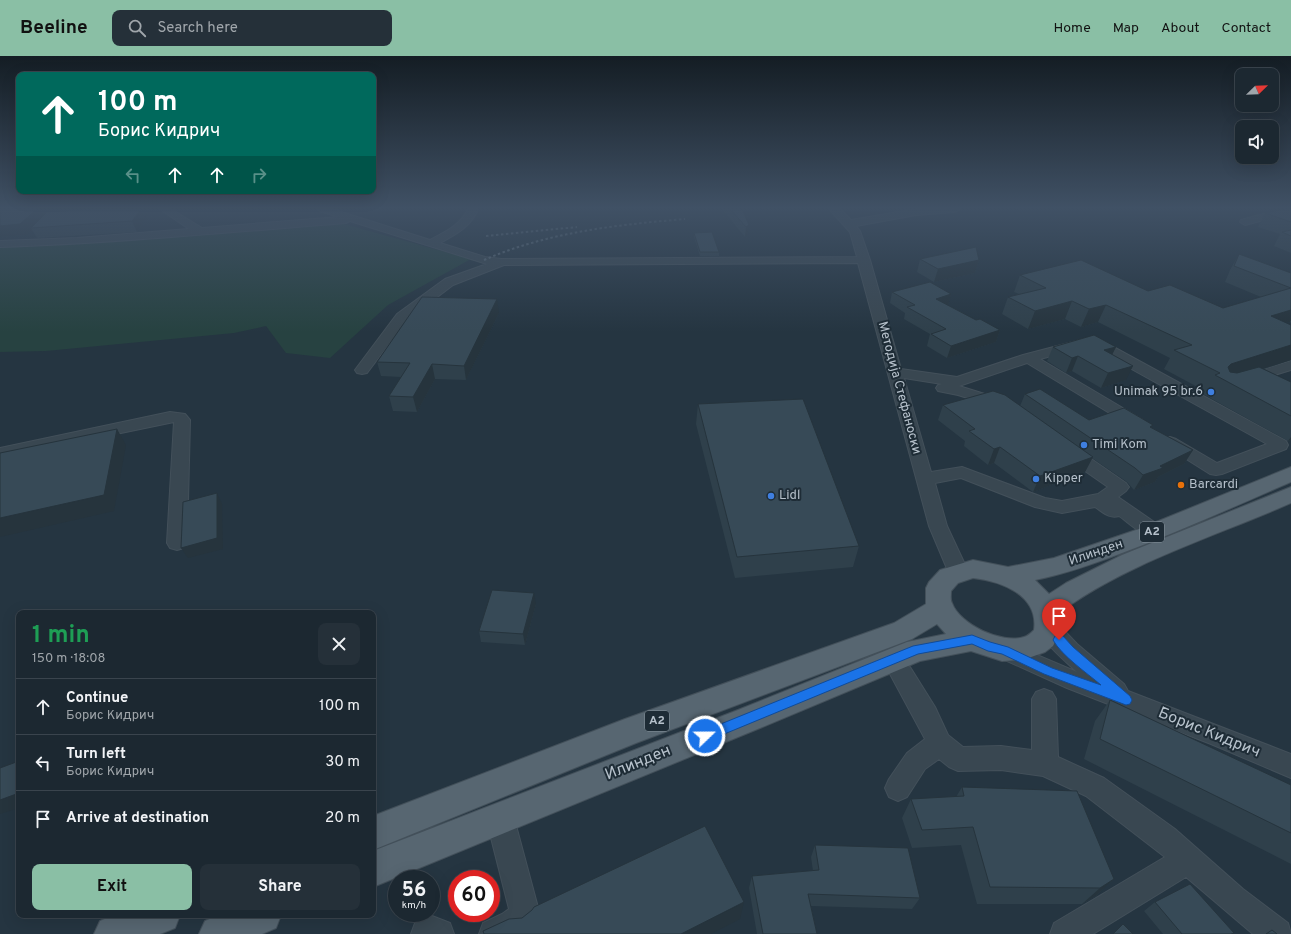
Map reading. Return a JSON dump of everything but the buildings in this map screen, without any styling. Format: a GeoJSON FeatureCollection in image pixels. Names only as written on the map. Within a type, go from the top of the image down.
{"type":"FeatureCollection","features":[{"type":"Feature","properties":{"kind":"main road","name":"Илинден"},"geometry":{"type":"LineString","coordinates":[[1008,576],[1076,561],[1150,533],[1291,474]]}},
{"type":"Feature","properties":{"kind":"main road","name":"Илинден"},"geometry":{"type":"LineString","coordinates":[[1047,619],[1078,587],[1117,568],[1291,494]]}},
{"type":"Feature","properties":{"kind":"main road","name":"Илинден"},"geometry":{"type":"LineString","coordinates":[[973,568],[990,570],[1008,576],[1024,585],[1037,596],[1047,619],[1044,639],[1034,646],[1021,650],[1004,650],[972,640],[947,620],[940,608],[937,596],[940,585],[947,576],[958,571],[973,568]]}},
{"type":"Feature","properties":{"kind":"main road","name":"A2"},"geometry":{"type":"LineString","coordinates":[[376,832],[625,733],[903,631],[940,608]]}},
{"type":"Feature","properties":{"kind":"main road","name":"Илинден"},"geometry":{"type":"LineString","coordinates":[[376,868],[917,650],[972,640]]}},
{"type":"Feature","properties":{"kind":"main road"},"geometry":{"type":"LineString","coordinates":[[113,934],[154,918]]}},
{"type":"Feature","properties":{"kind":"main road"},"geometry":{"type":"LineString","coordinates":[[218,934],[256,918]]}},
{"type":"Feature","properties":{"kind":"street"},"geometry":{"type":"LineString","coordinates":[[451,250],[484,260],[501,262],[864,260]]}},
{"type":"Feature","properties":{"kind":"street","name":"Методија Стефаноски"},"geometry":{"type":"LineString","coordinates":[[861,250],[938,526],[958,571]]}},
{"type":"Feature","properties":{"kind":"street"},"geometry":{"type":"LineString","coordinates":[[362,370],[402,317],[449,282],[501,262]]}},
{"type":"Feature","properties":{"kind":"street"},"geometry":{"type":"LineString","coordinates":[[959,387],[1028,358],[1092,341],[1280,445],[1216,470],[1028,358]]}},
{"type":"Feature","properties":{"kind":"street"},"geometry":{"type":"LineString","coordinates":[[1232,385],[1291,365]]}},
{"type":"Feature","properties":{"kind":"street"},"geometry":{"type":"LineString","coordinates":[[895,376],[959,387],[995,400],[1011,410]]}},
{"type":"Feature","properties":{"kind":"street"},"geometry":{"type":"LineString","coordinates":[[0,453],[170,417],[179,417],[182,420],[176,543]]}},
{"type":"Feature","properties":{"kind":"street"},"geometry":{"type":"LineString","coordinates":[[924,479],[962,472],[1041,503],[1062,507],[1102,498],[1120,487],[1055,441]]}},
{"type":"Feature","properties":{"kind":"street"},"geometry":{"type":"LineString","coordinates":[[1102,498],[1150,533]]}},
{"type":"Feature","properties":{"kind":"street","name":"Борис Кидрич"},"geometry":{"type":"LineString","coordinates":[[1047,619],[1069,651],[1126,700]]}},
{"type":"Feature","properties":{"kind":"street","name":"Борис Кидрич"},"geometry":{"type":"LineString","coordinates":[[1004,650],[1048,671],[1126,700],[1291,766]]}},
{"type":"Feature","properties":{"kind":"street"},"geometry":{"type":"LineString","coordinates":[[902,674],[926,715],[939,743],[958,759],[1001,758],[1045,764],[1095,787],[1165,839],[1187,860],[1277,934]]}},
{"type":"Feature","properties":{"kind":"street"},"geometry":{"type":"LineString","coordinates":[[1044,699],[1045,764]]}},
{"type":"Feature","properties":{"kind":"street"},"geometry":{"type":"LineString","coordinates":[[898,788],[916,761],[939,743]]}},
{"type":"Feature","properties":{"kind":"street"},"geometry":{"type":"LineString","coordinates":[[494,934],[513,925],[525,915],[500,818]]}},
{"type":"Feature","properties":{"kind":"street"},"geometry":{"type":"LineString","coordinates":[[1065,934],[1187,860]]}},
{"type":"Feature","properties":{"kind":"street"},"geometry":{"type":"LineString","coordinates":[[426,934],[432,931],[439,934]]}},
{"type":"Feature","properties":{"kind":"green space"},"geometry":{"type":"Polygon","coordinates":[[[0,250],[438,250],[471,259],[388,305],[330,358],[286,353],[266,326],[234,333],[46,351],[0,352],[0,250]]]}},
{"type":"Feature","properties":{"kind":"railway"},"geometry":{"type":"LineString","coordinates":[[484,260],[508,250]]}},
{"type":"Feature","properties":{"kind":"place","name":"Unimak 95 br.6"},"geometry":{"type":"Point","coordinates":[1211,392]}},
{"type":"Feature","properties":{"kind":"place","name":"Timi Kom"},"geometry":{"type":"Point","coordinates":[1084,445]}},
{"type":"Feature","properties":{"kind":"place","name":"Kipper"},"geometry":{"type":"Point","coordinates":[1036,479]}},
{"type":"Feature","properties":{"kind":"place","name":"Barcardi"},"geometry":{"type":"Point","coordinates":[1181,485]}},
{"type":"Feature","properties":{"kind":"place","name":"Lidl"},"geometry":{"type":"Point","coordinates":[771,496]}},
{"type":"Feature","properties":{"kind":"route"},"geometry":{"type":"LineString","coordinates":[[705,736],[917,650],[972,640],[1004,650],[1048,671],[1126,700],[1069,651],[1059,640]]}}]}
